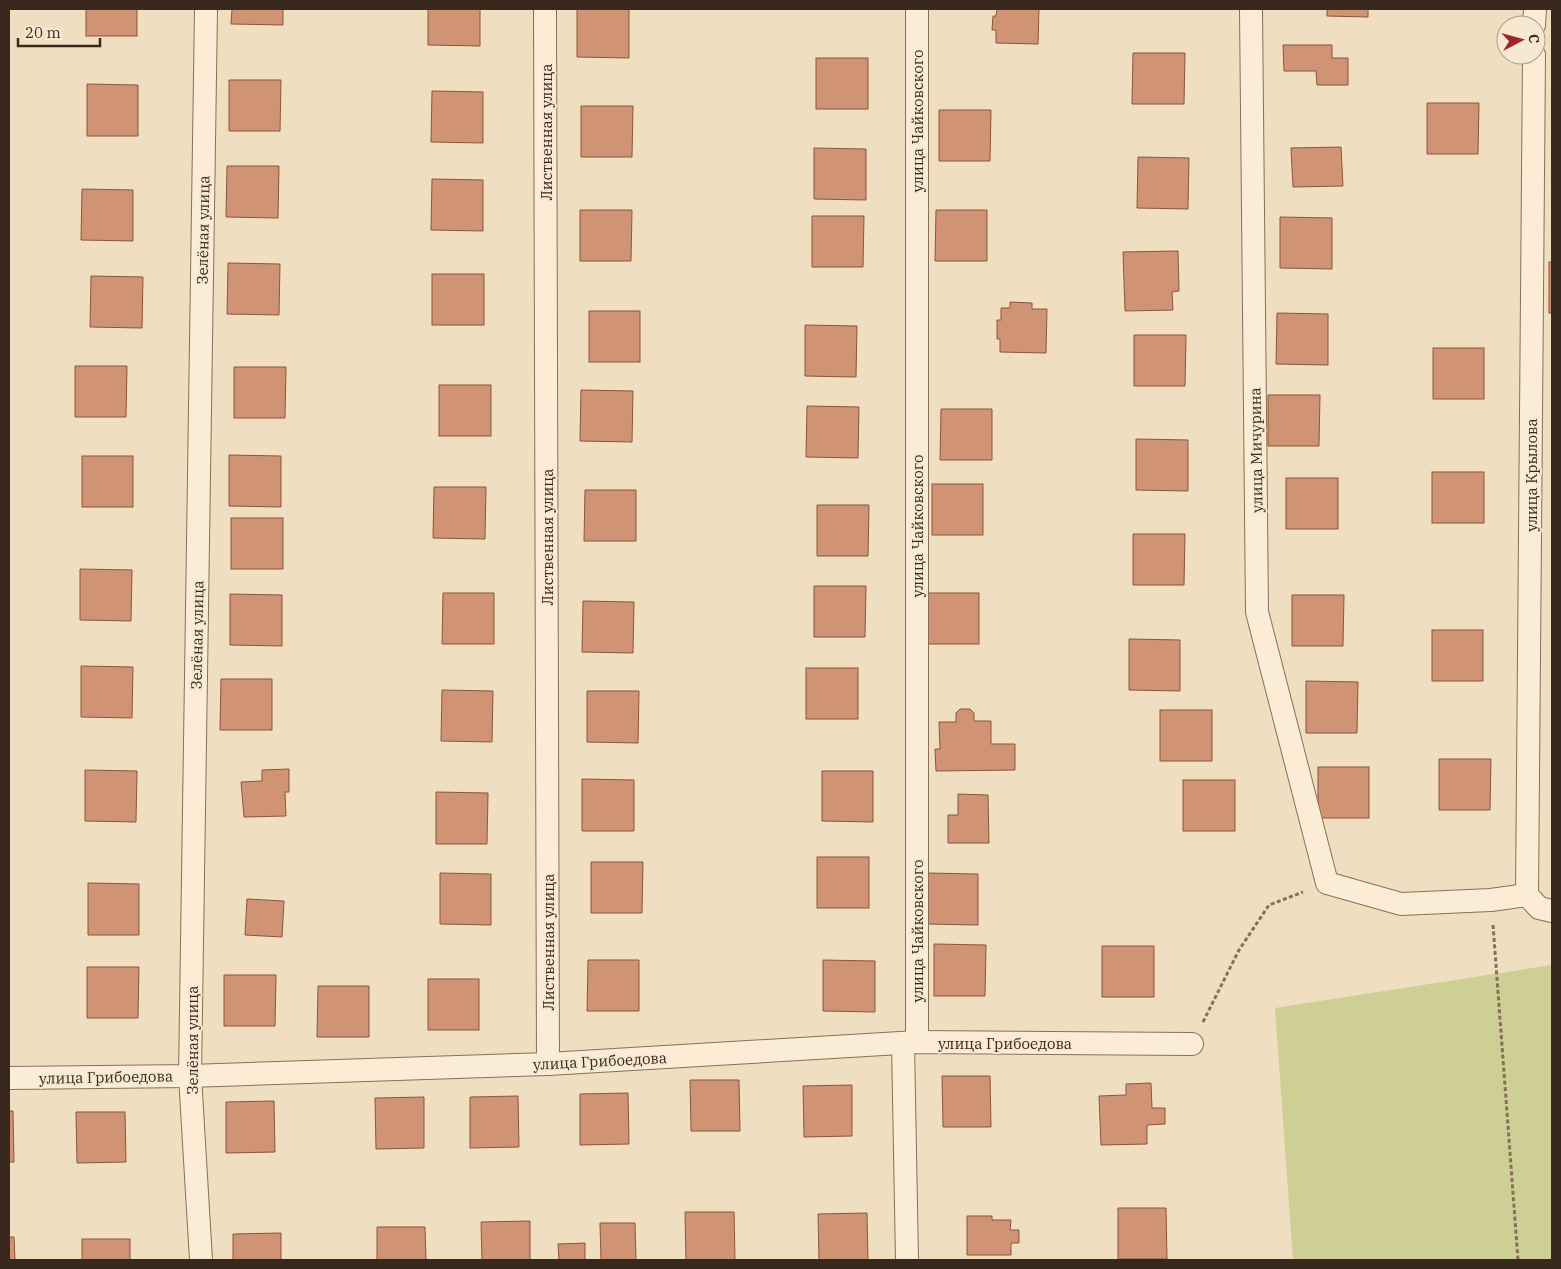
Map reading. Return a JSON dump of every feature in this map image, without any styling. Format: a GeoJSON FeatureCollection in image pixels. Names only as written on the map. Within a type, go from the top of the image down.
{"type":"FeatureCollection","features":[{"type":"Feature","properties":{"kind":"street","name":"Зелёная улица"},"geometry":{"type":"LineString","coordinates":[[201,1260],[190,1076],[206,9]]}},
{"type":"Feature","properties":{"kind":"street","name":"Лиственная улица"},"geometry":{"type":"LineString","coordinates":[[546,9],[548,1064]]}},
{"type":"Feature","properties":{"kind":"street","name":"улица Чайковского"},"geometry":{"type":"LineString","coordinates":[[907,1260],[917,9]]}},
{"type":"Feature","properties":{"kind":"street","name":"улица Мичурина"},"geometry":{"type":"LineString","coordinates":[[1251,9],[1258,612],[1327,883]]}},
{"type":"Feature","properties":{"kind":"street","name":"улица Крылова"},"geometry":{"type":"LineString","coordinates":[[1527,896],[1534,65]]}},
{"type":"Feature","properties":{"kind":"street"},"geometry":{"type":"LineString","coordinates":[[1327,883],[1401,904],[1491,900],[1527,896],[1539,908],[1552,911]]}},
{"type":"Feature","properties":{"kind":"street","name":"улица Грибоедова"},"geometry":{"type":"LineString","coordinates":[[9,1078],[190,1076],[548,1064],[910,1043],[1192,1044]]}},
{"type":"Feature","properties":{"kind":"path"},"geometry":{"type":"LineString","coordinates":[[1192,1044],[1239,950],[1268,905],[1327,883]]}},
{"type":"Feature","properties":{"kind":"path"},"geometry":{"type":"LineString","coordinates":[[1491,900],[1518,1260]]}},
{"type":"Feature","properties":{"kind":"green space"},"geometry":{"type":"Polygon","coordinates":[[[1552,965],[1552,1260],[1293,1260],[1275,1008],[1552,965]]]}},
{"type":"Feature","properties":{"kind":"building"},"geometry":{"type":"Polygon","coordinates":[[[86,9],[137,9],[137,36],[86,36],[86,9]]]}},
{"type":"Feature","properties":{"kind":"building"},"geometry":{"type":"Polygon","coordinates":[[[232,9],[283,9],[283,25],[231,24],[232,9]]]}},
{"type":"Feature","properties":{"kind":"building"},"geometry":{"type":"Polygon","coordinates":[[[428,9],[480,9],[480,46],[428,45],[428,9]]]}},
{"type":"Feature","properties":{"kind":"building"},"geometry":{"type":"Polygon","coordinates":[[[577,9],[629,9],[629,58],[577,57],[577,9]]]}},
{"type":"Feature","properties":{"kind":"building"},"geometry":{"type":"Polygon","coordinates":[[[997,9],[1039,9],[1038,44],[996,43],[996,30],[992,30],[993,16],[996,16],[997,9]]]}},
{"type":"Feature","properties":{"kind":"building"},"geometry":{"type":"Polygon","coordinates":[[[1327,9],[1368,9],[1368,17],[1327,16],[1327,9]]]}},
{"type":"Feature","properties":{"kind":"building"},"geometry":{"type":"Polygon","coordinates":[[[1283,45],[1332,45],[1332,58],[1348,58],[1348,85],[1317,85],[1316,71],[1284,71],[1283,45]]]}},
{"type":"Feature","properties":{"kind":"building"},"geometry":{"type":"Polygon","coordinates":[[[1133,53],[1185,53],[1184,104],[1132,104],[1133,53]]]}},
{"type":"Feature","properties":{"kind":"building"},"geometry":{"type":"Polygon","coordinates":[[[816,58],[868,58],[868,109],[816,109],[816,58]]]}},
{"type":"Feature","properties":{"kind":"building"},"geometry":{"type":"Polygon","coordinates":[[[229,80],[281,80],[280,131],[229,131],[229,80]]]}},
{"type":"Feature","properties":{"kind":"building"},"geometry":{"type":"Polygon","coordinates":[[[87,84],[138,85],[138,136],[87,136],[87,84]]]}},
{"type":"Feature","properties":{"kind":"building"},"geometry":{"type":"Polygon","coordinates":[[[432,91],[483,92],[483,143],[431,142],[432,91]]]}},
{"type":"Feature","properties":{"kind":"building"},"geometry":{"type":"Polygon","coordinates":[[[1427,103],[1479,103],[1478,154],[1427,154],[1427,103]]]}},
{"type":"Feature","properties":{"kind":"building"},"geometry":{"type":"Polygon","coordinates":[[[581,106],[633,106],[632,157],[581,157],[581,106]]]}},
{"type":"Feature","properties":{"kind":"building"},"geometry":{"type":"Polygon","coordinates":[[[939,110],[991,110],[990,161],[939,161],[939,110]]]}},
{"type":"Feature","properties":{"kind":"building"},"geometry":{"type":"Polygon","coordinates":[[[1341,147],[1343,186],[1293,187],[1291,148],[1341,147]]]}},
{"type":"Feature","properties":{"kind":"building"},"geometry":{"type":"Polygon","coordinates":[[[814,148],[866,149],[866,200],[814,199],[814,148]]]}},
{"type":"Feature","properties":{"kind":"building"},"geometry":{"type":"Polygon","coordinates":[[[1138,157],[1189,158],[1188,209],[1137,208],[1138,157]]]}},
{"type":"Feature","properties":{"kind":"building"},"geometry":{"type":"Polygon","coordinates":[[[227,166],[279,166],[278,218],[226,217],[227,166]]]}},
{"type":"Feature","properties":{"kind":"building"},"geometry":{"type":"Polygon","coordinates":[[[432,179],[483,180],[483,231],[431,230],[432,179]]]}},
{"type":"Feature","properties":{"kind":"building"},"geometry":{"type":"Polygon","coordinates":[[[82,189],[133,190],[133,241],[81,240],[82,189]]]}},
{"type":"Feature","properties":{"kind":"building"},"geometry":{"type":"Polygon","coordinates":[[[580,210],[632,210],[631,261],[580,261],[580,210]]]}},
{"type":"Feature","properties":{"kind":"building"},"geometry":{"type":"Polygon","coordinates":[[[936,210],[987,210],[987,261],[935,261],[936,210]]]}},
{"type":"Feature","properties":{"kind":"building"},"geometry":{"type":"Polygon","coordinates":[[[812,216],[864,216],[863,267],[812,267],[812,216]]]}},
{"type":"Feature","properties":{"kind":"building"},"geometry":{"type":"Polygon","coordinates":[[[1280,217],[1332,218],[1332,269],[1280,268],[1280,217]]]}},
{"type":"Feature","properties":{"kind":"building"},"geometry":{"type":"Polygon","coordinates":[[[1178,251],[1179,291],[1172,292],[1173,310],[1125,311],[1123,252],[1178,251]]]}},
{"type":"Feature","properties":{"kind":"building"},"geometry":{"type":"Polygon","coordinates":[[[1549,262],[1552,262],[1552,313],[1549,313],[1549,262]]]}},
{"type":"Feature","properties":{"kind":"building"},"geometry":{"type":"Polygon","coordinates":[[[228,263],[280,264],[279,315],[227,314],[228,263]]]}},
{"type":"Feature","properties":{"kind":"building"},"geometry":{"type":"Polygon","coordinates":[[[432,274],[484,274],[484,325],[432,325],[432,274]]]}},
{"type":"Feature","properties":{"kind":"building"},"geometry":{"type":"Polygon","coordinates":[[[91,276],[143,277],[142,328],[90,327],[91,276]]]}},
{"type":"Feature","properties":{"kind":"building"},"geometry":{"type":"Polygon","coordinates":[[[1010,302],[1032,303],[1032,309],[1047,309],[1046,353],[1000,352],[1000,339],[997,339],[997,320],[1001,320],[1001,308],[1010,308],[1010,302]]]}},
{"type":"Feature","properties":{"kind":"building"},"geometry":{"type":"Polygon","coordinates":[[[589,311],[640,311],[640,362],[589,362],[589,311]]]}},
{"type":"Feature","properties":{"kind":"building"},"geometry":{"type":"Polygon","coordinates":[[[1277,313],[1328,314],[1328,365],[1276,364],[1277,313]]]}},
{"type":"Feature","properties":{"kind":"building"},"geometry":{"type":"Polygon","coordinates":[[[805,325],[857,326],[856,377],[805,376],[805,325]]]}},
{"type":"Feature","properties":{"kind":"building"},"geometry":{"type":"Polygon","coordinates":[[[1134,335],[1186,335],[1185,386],[1134,386],[1134,335]]]}},
{"type":"Feature","properties":{"kind":"building"},"geometry":{"type":"Polygon","coordinates":[[[1433,348],[1484,348],[1484,399],[1433,399],[1433,348]]]}},
{"type":"Feature","properties":{"kind":"building"},"geometry":{"type":"Polygon","coordinates":[[[75,366],[127,366],[126,417],[75,417],[75,366]]]}},
{"type":"Feature","properties":{"kind":"building"},"geometry":{"type":"Polygon","coordinates":[[[234,367],[286,367],[285,418],[234,418],[234,367]]]}},
{"type":"Feature","properties":{"kind":"building"},"geometry":{"type":"Polygon","coordinates":[[[439,385],[491,385],[491,436],[439,436],[439,385]]]}},
{"type":"Feature","properties":{"kind":"building"},"geometry":{"type":"Polygon","coordinates":[[[581,390],[633,391],[632,442],[580,441],[581,390]]]}},
{"type":"Feature","properties":{"kind":"building"},"geometry":{"type":"Polygon","coordinates":[[[1268,395],[1320,395],[1319,446],[1268,446],[1268,395]]]}},
{"type":"Feature","properties":{"kind":"building"},"geometry":{"type":"Polygon","coordinates":[[[807,406],[859,407],[858,458],[806,457],[807,406]]]}},
{"type":"Feature","properties":{"kind":"building"},"geometry":{"type":"Polygon","coordinates":[[[941,409],[992,409],[992,460],[940,460],[941,409]]]}},
{"type":"Feature","properties":{"kind":"building"},"geometry":{"type":"Polygon","coordinates":[[[1136,439],[1188,440],[1188,491],[1136,490],[1136,439]]]}},
{"type":"Feature","properties":{"kind":"building"},"geometry":{"type":"Polygon","coordinates":[[[229,455],[281,456],[281,507],[229,506],[229,455]]]}},
{"type":"Feature","properties":{"kind":"building"},"geometry":{"type":"Polygon","coordinates":[[[82,456],[133,456],[133,507],[82,507],[82,456]]]}},
{"type":"Feature","properties":{"kind":"building"},"geometry":{"type":"Polygon","coordinates":[[[1432,472],[1484,472],[1484,523],[1432,523],[1432,472]]]}},
{"type":"Feature","properties":{"kind":"building"},"geometry":{"type":"Polygon","coordinates":[[[1286,478],[1338,478],[1338,529],[1286,529],[1286,478]]]}},
{"type":"Feature","properties":{"kind":"building"},"geometry":{"type":"Polygon","coordinates":[[[932,484],[983,484],[983,535],[932,535],[932,484]]]}},
{"type":"Feature","properties":{"kind":"building"},"geometry":{"type":"Polygon","coordinates":[[[434,487],[486,487],[485,539],[433,538],[434,487]]]}},
{"type":"Feature","properties":{"kind":"building"},"geometry":{"type":"Polygon","coordinates":[[[585,490],[636,490],[636,541],[584,541],[585,490]]]}},
{"type":"Feature","properties":{"kind":"building"},"geometry":{"type":"Polygon","coordinates":[[[817,505],[869,505],[868,556],[817,556],[817,505]]]}},
{"type":"Feature","properties":{"kind":"building"},"geometry":{"type":"Polygon","coordinates":[[[231,518],[283,518],[283,569],[231,569],[231,518]]]}},
{"type":"Feature","properties":{"kind":"building"},"geometry":{"type":"Polygon","coordinates":[[[1133,534],[1185,534],[1184,585],[1133,585],[1133,534]]]}},
{"type":"Feature","properties":{"kind":"building"},"geometry":{"type":"Polygon","coordinates":[[[80,569],[132,570],[131,621],[80,620],[80,569]]]}},
{"type":"Feature","properties":{"kind":"building"},"geometry":{"type":"Polygon","coordinates":[[[814,586],[866,586],[865,637],[814,637],[814,586]]]}},
{"type":"Feature","properties":{"kind":"building"},"geometry":{"type":"Polygon","coordinates":[[[443,593],[494,593],[494,644],[442,644],[443,593]]]}},
{"type":"Feature","properties":{"kind":"building"},"geometry":{"type":"Polygon","coordinates":[[[927,593],[979,593],[979,644],[927,644],[927,593]]]}},
{"type":"Feature","properties":{"kind":"building"},"geometry":{"type":"Polygon","coordinates":[[[230,594],[282,595],[282,646],[230,645],[230,594]]]}},
{"type":"Feature","properties":{"kind":"building"},"geometry":{"type":"Polygon","coordinates":[[[1292,595],[1344,595],[1343,646],[1292,646],[1292,595]]]}},
{"type":"Feature","properties":{"kind":"building"},"geometry":{"type":"Polygon","coordinates":[[[583,601],[634,602],[633,653],[582,652],[583,601]]]}},
{"type":"Feature","properties":{"kind":"building"},"geometry":{"type":"Polygon","coordinates":[[[1432,630],[1483,630],[1483,681],[1432,681],[1432,630]]]}},
{"type":"Feature","properties":{"kind":"building"},"geometry":{"type":"Polygon","coordinates":[[[1129,639],[1180,640],[1180,691],[1129,690],[1129,639]]]}},
{"type":"Feature","properties":{"kind":"building"},"geometry":{"type":"Polygon","coordinates":[[[81,666],[133,667],[132,718],[81,717],[81,666]]]}},
{"type":"Feature","properties":{"kind":"building"},"geometry":{"type":"Polygon","coordinates":[[[806,668],[858,668],[858,719],[806,719],[806,668]]]}},
{"type":"Feature","properties":{"kind":"building"},"geometry":{"type":"Polygon","coordinates":[[[221,679],[272,679],[272,730],[220,730],[221,679]]]}},
{"type":"Feature","properties":{"kind":"building"},"geometry":{"type":"Polygon","coordinates":[[[1306,681],[1358,682],[1357,733],[1306,733],[1306,681]]]}},
{"type":"Feature","properties":{"kind":"building"},"geometry":{"type":"Polygon","coordinates":[[[442,690],[493,691],[492,742],[441,741],[442,690]]]}},
{"type":"Feature","properties":{"kind":"building"},"geometry":{"type":"Polygon","coordinates":[[[587,691],[639,691],[638,743],[587,742],[587,691]]]}},
{"type":"Feature","properties":{"kind":"building"},"geometry":{"type":"Polygon","coordinates":[[[960,709],[970,709],[974,713],[974,721],[991,721],[991,744],[1015,744],[1015,770],[936,771],[935,749],[940,749],[939,722],[956,722],[956,713],[960,709]]]}},
{"type":"Feature","properties":{"kind":"building"},"geometry":{"type":"Polygon","coordinates":[[[1160,710],[1212,710],[1212,761],[1160,761],[1160,710]]]}},
{"type":"Feature","properties":{"kind":"building"},"geometry":{"type":"Polygon","coordinates":[[[1439,759],[1491,759],[1490,810],[1439,810],[1439,759]]]}},
{"type":"Feature","properties":{"kind":"building"},"geometry":{"type":"Polygon","coordinates":[[[1318,767],[1369,767],[1369,818],[1318,818],[1318,767]]]}},
{"type":"Feature","properties":{"kind":"building"},"geometry":{"type":"Polygon","coordinates":[[[289,769],[289,792],[285,792],[286,816],[244,817],[241,782],[262,781],[262,770],[289,769]]]}},
{"type":"Feature","properties":{"kind":"building"},"geometry":{"type":"Polygon","coordinates":[[[85,770],[137,771],[136,822],[85,821],[85,770]]]}},
{"type":"Feature","properties":{"kind":"building"},"geometry":{"type":"Polygon","coordinates":[[[822,771],[873,771],[873,822],[822,821],[822,771]]]}},
{"type":"Feature","properties":{"kind":"building"},"geometry":{"type":"Polygon","coordinates":[[[582,779],[634,780],[634,831],[582,831],[582,779]]]}},
{"type":"Feature","properties":{"kind":"building"},"geometry":{"type":"Polygon","coordinates":[[[1183,780],[1235,780],[1235,831],[1183,831],[1183,780]]]}},
{"type":"Feature","properties":{"kind":"building"},"geometry":{"type":"Polygon","coordinates":[[[436,792],[488,793],[487,844],[436,844],[436,792]]]}},
{"type":"Feature","properties":{"kind":"building"},"geometry":{"type":"Polygon","coordinates":[[[958,794],[988,795],[989,843],[948,843],[948,815],[958,815],[958,794]]]}},
{"type":"Feature","properties":{"kind":"building"},"geometry":{"type":"Polygon","coordinates":[[[817,857],[869,857],[869,908],[817,908],[817,857]]]}},
{"type":"Feature","properties":{"kind":"building"},"geometry":{"type":"Polygon","coordinates":[[[591,862],[643,862],[642,913],[591,913],[591,862]]]}},
{"type":"Feature","properties":{"kind":"building"},"geometry":{"type":"Polygon","coordinates":[[[440,873],[491,874],[491,925],[440,924],[440,873]]]}},
{"type":"Feature","properties":{"kind":"building"},"geometry":{"type":"Polygon","coordinates":[[[927,873],[978,874],[978,925],[926,924],[927,873]]]}},
{"type":"Feature","properties":{"kind":"building"},"geometry":{"type":"Polygon","coordinates":[[[88,883],[139,884],[139,935],[88,935],[88,883]]]}},
{"type":"Feature","properties":{"kind":"building"},"geometry":{"type":"Polygon","coordinates":[[[247,899],[284,901],[282,937],[245,935],[247,899]]]}},
{"type":"Feature","properties":{"kind":"building"},"geometry":{"type":"Polygon","coordinates":[[[934,944],[986,945],[985,996],[934,996],[934,944]]]}},
{"type":"Feature","properties":{"kind":"building"},"geometry":{"type":"Polygon","coordinates":[[[1102,946],[1154,946],[1154,997],[1102,997],[1102,946]]]}},
{"type":"Feature","properties":{"kind":"building"},"geometry":{"type":"Polygon","coordinates":[[[588,960],[639,960],[639,1011],[587,1011],[588,960]]]}},
{"type":"Feature","properties":{"kind":"building"},"geometry":{"type":"Polygon","coordinates":[[[823,960],[875,961],[875,1012],[823,1011],[823,960]]]}},
{"type":"Feature","properties":{"kind":"building"},"geometry":{"type":"Polygon","coordinates":[[[87,967],[139,967],[138,1018],[87,1018],[87,967]]]}},
{"type":"Feature","properties":{"kind":"building"},"geometry":{"type":"Polygon","coordinates":[[[224,975],[276,975],[275,1026],[224,1026],[224,975]]]}},
{"type":"Feature","properties":{"kind":"building"},"geometry":{"type":"Polygon","coordinates":[[[428,979],[479,979],[479,1030],[428,1030],[428,979]]]}},
{"type":"Feature","properties":{"kind":"building"},"geometry":{"type":"Polygon","coordinates":[[[318,986],[369,986],[369,1037],[317,1037],[318,986]]]}},
{"type":"Feature","properties":{"kind":"building"},"geometry":{"type":"Polygon","coordinates":[[[942,1076],[990,1076],[991,1127],[943,1127],[942,1076]]]}},
{"type":"Feature","properties":{"kind":"building"},"geometry":{"type":"Polygon","coordinates":[[[690,1080],[739,1080],[740,1131],[691,1131],[690,1080]]]}},
{"type":"Feature","properties":{"kind":"building"},"geometry":{"type":"Polygon","coordinates":[[[1151,1083],[1152,1108],[1165,1108],[1165,1124],[1147,1125],[1147,1144],[1101,1145],[1099,1096],[1126,1095],[1126,1084],[1151,1083]]]}},
{"type":"Feature","properties":{"kind":"building"},"geometry":{"type":"Polygon","coordinates":[[[852,1085],[852,1136],[804,1137],[803,1086],[852,1085]]]}},
{"type":"Feature","properties":{"kind":"building"},"geometry":{"type":"Polygon","coordinates":[[[628,1093],[629,1144],[580,1145],[580,1094],[628,1093]]]}},
{"type":"Feature","properties":{"kind":"building"},"geometry":{"type":"Polygon","coordinates":[[[518,1096],[519,1147],[470,1148],[470,1097],[518,1096]]]}},
{"type":"Feature","properties":{"kind":"building"},"geometry":{"type":"Polygon","coordinates":[[[424,1097],[424,1148],[376,1149],[375,1098],[424,1097]]]}},
{"type":"Feature","properties":{"kind":"building"},"geometry":{"type":"Polygon","coordinates":[[[274,1101],[275,1152],[226,1153],[226,1102],[274,1101]]]}},
{"type":"Feature","properties":{"kind":"building"},"geometry":{"type":"Polygon","coordinates":[[[9,1111],[13,1111],[14,1162],[9,1162],[9,1111]]]}},
{"type":"Feature","properties":{"kind":"building"},"geometry":{"type":"Polygon","coordinates":[[[76,1112],[125,1112],[126,1162],[77,1163],[76,1112]]]}},
{"type":"Feature","properties":{"kind":"building"},"geometry":{"type":"Polygon","coordinates":[[[1118,1208],[1166,1208],[1167,1259],[1118,1259],[1118,1208]]]}},
{"type":"Feature","properties":{"kind":"building"},"geometry":{"type":"Polygon","coordinates":[[[685,1212],[734,1212],[735,1260],[686,1260],[685,1212]]]}},
{"type":"Feature","properties":{"kind":"building"},"geometry":{"type":"Polygon","coordinates":[[[867,1213],[868,1260],[819,1260],[818,1214],[867,1213]]]}},
{"type":"Feature","properties":{"kind":"building"},"geometry":{"type":"Polygon","coordinates":[[[967,1216],[992,1216],[992,1220],[1011,1220],[1010,1230],[1019,1230],[1019,1243],[1011,1243],[1011,1255],[967,1255],[967,1216]]]}},
{"type":"Feature","properties":{"kind":"building"},"geometry":{"type":"Polygon","coordinates":[[[530,1221],[530,1260],[482,1260],[481,1222],[530,1221]]]}},
{"type":"Feature","properties":{"kind":"building"},"geometry":{"type":"Polygon","coordinates":[[[600,1223],[635,1223],[636,1260],[601,1260],[600,1223]]]}},
{"type":"Feature","properties":{"kind":"building"},"geometry":{"type":"Polygon","coordinates":[[[377,1227],[425,1227],[426,1260],[377,1260],[377,1227]]]}},
{"type":"Feature","properties":{"kind":"building"},"geometry":{"type":"Polygon","coordinates":[[[281,1233],[281,1260],[233,1260],[233,1234],[281,1233]]]}},
{"type":"Feature","properties":{"kind":"building"},"geometry":{"type":"Polygon","coordinates":[[[9,1237],[14,1237],[15,1260],[9,1260],[9,1237]]]}},
{"type":"Feature","properties":{"kind":"building"},"geometry":{"type":"Polygon","coordinates":[[[82,1239],[130,1239],[130,1260],[82,1260],[82,1239]]]}},
{"type":"Feature","properties":{"kind":"building"},"geometry":{"type":"Polygon","coordinates":[[[585,1243],[585,1260],[559,1260],[558,1244],[585,1243]]]}}]}
